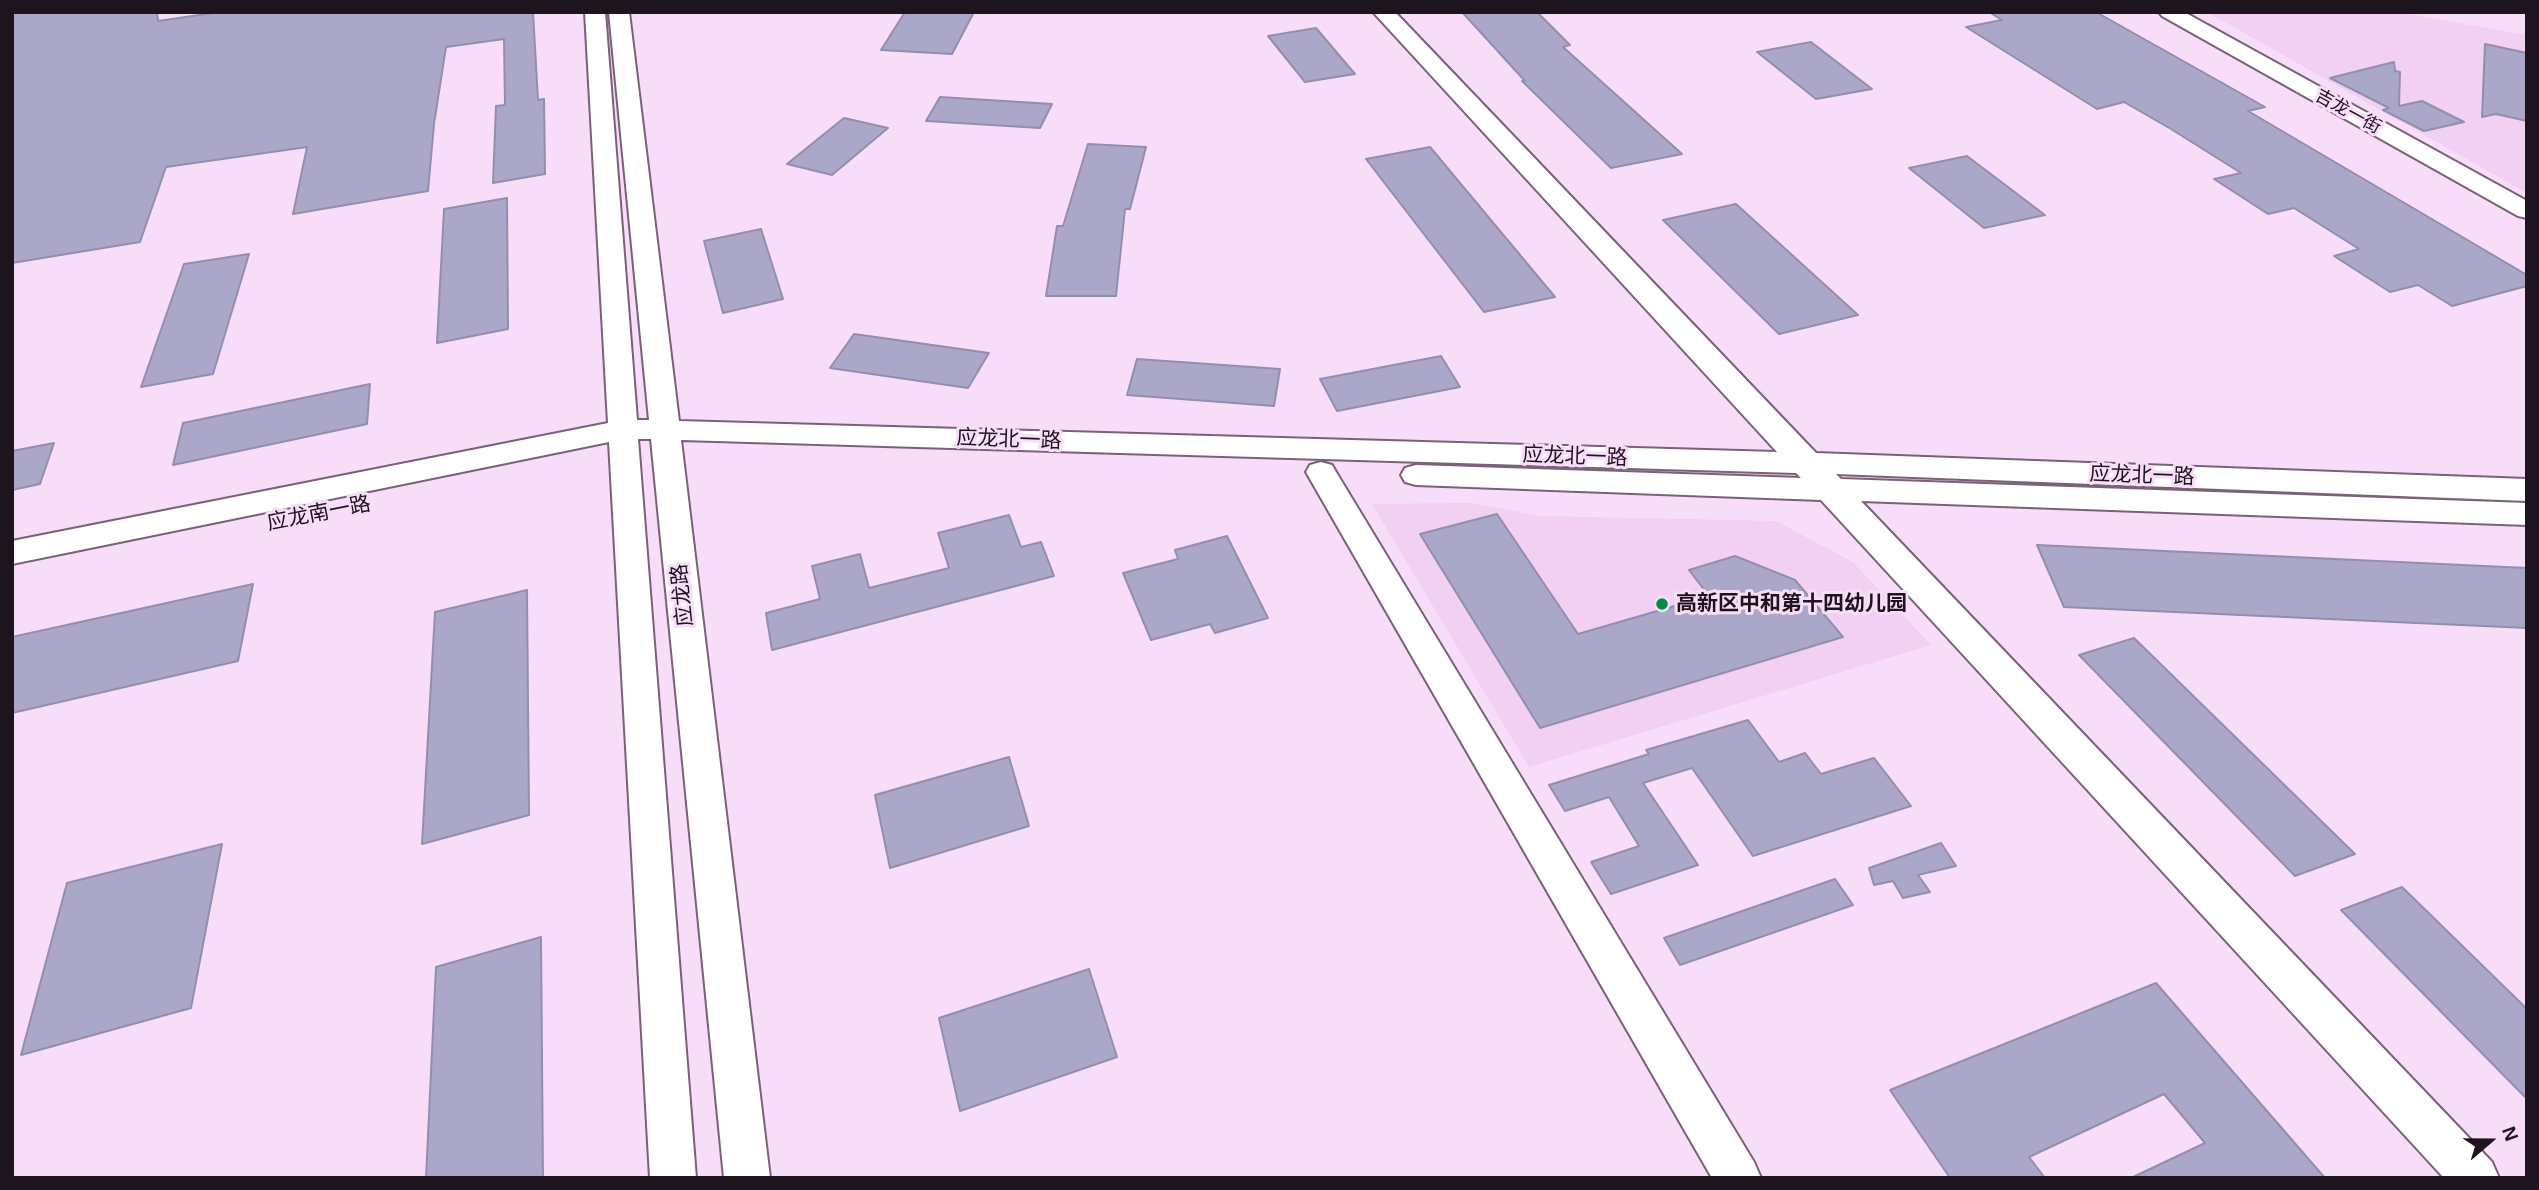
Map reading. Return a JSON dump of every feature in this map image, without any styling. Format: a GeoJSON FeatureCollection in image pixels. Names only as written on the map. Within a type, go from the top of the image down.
{"type":"FeatureCollection","features":[{"type":"Feature","properties":{"kind":"street"},"geometry":{"type":"LineString","coordinates":[[595,12],[674,1178]]}},
{"type":"Feature","properties":{"kind":"street","name":"应龙路"},"geometry":{"type":"LineString","coordinates":[[619,12],[747,1178]]}},
{"type":"Feature","properties":{"kind":"street"},"geometry":{"type":"LineString","coordinates":[[1383,12],[2476,1178]]}},
{"type":"Feature","properties":{"kind":"street","name":"吉龙一街"},"geometry":{"type":"LineString","coordinates":[[2169,12],[2527,211]]}},
{"type":"Feature","properties":{"kind":"street","name":"应龙北一路"},"geometry":{"type":"LineString","coordinates":[[625,441],[1806,463],[2527,490]]}},
{"type":"Feature","properties":{"kind":"street","name":"应龙南一路"},"geometry":{"type":"LineString","coordinates":[[12,553],[625,441]]}},
{"type":"Feature","properties":{"kind":"street","name":"应龙南一路"},"geometry":{"type":"LineString","coordinates":[[12,575],[625,441]]}},
{"type":"Feature","properties":{"kind":"street","name":"应龙北一路"},"geometry":{"type":"LineString","coordinates":[[667,441],[1321,472],[2527,514]]}},
{"type":"Feature","properties":{"kind":"street"},"geometry":{"type":"LineString","coordinates":[[1321,472],[1738,1178]]}},
{"type":"Feature","properties":{"kind":"shaded area"},"geometry":{"type":"Polygon","coordinates":[[[2207,12],[2397,12],[2527,35],[2527,193],[2207,12]]]}},
{"type":"Feature","properties":{"kind":"shaded area","name":"高新区中和第十四幼儿园"},"geometry":{"type":"Polygon","coordinates":[[[1471,503],[1541,516],[1776,521],[1853,562],[1931,645],[1529,767],[1372,504],[1471,503]]]}},
{"type":"Feature","properties":{"kind":"building"},"geometry":{"type":"Polygon","coordinates":[[[12,12],[157,12],[158,21],[220,12],[533,12],[538,100],[544,99],[545,174],[493,183],[496,106],[505,105],[504,39],[446,47],[434,124],[428,191],[293,214],[307,147],[166,167],[140,242],[12,263],[12,12]]]}},
{"type":"Feature","properties":{"kind":"building"},"geometry":{"type":"Polygon","coordinates":[[[905,12],[974,12],[952,54],[881,50],[905,12]]]}},
{"type":"Feature","properties":{"kind":"building"},"geometry":{"type":"Polygon","coordinates":[[[1462,12],[1537,12],[1570,45],[1563,47],[1682,154],[1611,168],[1522,81],[1525,81],[1462,12]]]}},
{"type":"Feature","properties":{"kind":"building"},"geometry":{"type":"Polygon","coordinates":[[[1989,12],[2096,12],[2265,107],[2248,111],[2527,275],[2527,286],[2452,306],[2418,285],[2390,292],[2334,256],[2359,249],[2294,208],[2268,214],[2214,179],[2241,173],[2171,129],[2124,102],[2097,109],[1966,27],[2002,20],[1989,12]]]}},
{"type":"Feature","properties":{"kind":"building"},"geometry":{"type":"Polygon","coordinates":[[[1316,28],[1355,74],[1305,82],[1268,36],[1316,28]]]}},
{"type":"Feature","properties":{"kind":"building"},"geometry":{"type":"Polygon","coordinates":[[[1811,42],[1872,89],[1816,99],[1757,52],[1811,42]]]}},
{"type":"Feature","properties":{"kind":"building"},"geometry":{"type":"Polygon","coordinates":[[[2485,44],[2527,53],[2527,121],[2496,114],[2482,117],[2485,44]]]}},
{"type":"Feature","properties":{"kind":"building"},"geometry":{"type":"Polygon","coordinates":[[[2394,62],[2395,71],[2400,72],[2399,106],[2422,101],[2464,122],[2424,131],[2383,110],[2389,108],[2330,78],[2394,62]]]}},
{"type":"Feature","properties":{"kind":"building"},"geometry":{"type":"Polygon","coordinates":[[[940,97],[1052,104],[1040,128],[926,121],[940,97]]]}},
{"type":"Feature","properties":{"kind":"building"},"geometry":{"type":"Polygon","coordinates":[[[844,118],[888,128],[832,175],[787,164],[844,118]]]}},
{"type":"Feature","properties":{"kind":"building"},"geometry":{"type":"Polygon","coordinates":[[[1088,144],[1146,147],[1130,209],[1125,209],[1116,296],[1046,296],[1057,226],[1063,226],[1088,144]]]}},
{"type":"Feature","properties":{"kind":"building"},"geometry":{"type":"Polygon","coordinates":[[[1430,147],[1555,297],[1484,312],[1366,159],[1430,147]]]}},
{"type":"Feature","properties":{"kind":"building"},"geometry":{"type":"Polygon","coordinates":[[[1967,156],[2045,215],[1984,228],[1909,168],[1967,156]]]}},
{"type":"Feature","properties":{"kind":"building"},"geometry":{"type":"Polygon","coordinates":[[[507,198],[508,329],[437,343],[444,209],[507,198]]]}},
{"type":"Feature","properties":{"kind":"building"},"geometry":{"type":"Polygon","coordinates":[[[1736,204],[1858,315],[1779,334],[1663,220],[1736,204]]]}},
{"type":"Feature","properties":{"kind":"building"},"geometry":{"type":"Polygon","coordinates":[[[761,229],[783,299],[723,313],[704,241],[761,229]]]}},
{"type":"Feature","properties":{"kind":"building"},"geometry":{"type":"Polygon","coordinates":[[[249,254],[213,374],[141,387],[184,264],[249,254]]]}},
{"type":"Feature","properties":{"kind":"building"},"geometry":{"type":"Polygon","coordinates":[[[854,334],[989,353],[968,388],[830,368],[854,334]]]}},
{"type":"Feature","properties":{"kind":"building"},"geometry":{"type":"Polygon","coordinates":[[[1441,356],[1460,387],[1337,411],[1320,379],[1441,356]]]}},
{"type":"Feature","properties":{"kind":"building"},"geometry":{"type":"Polygon","coordinates":[[[1137,359],[1280,369],[1274,406],[1127,395],[1137,359]]]}},
{"type":"Feature","properties":{"kind":"building"},"geometry":{"type":"Polygon","coordinates":[[[370,384],[367,424],[173,465],[183,423],[370,384]]]}},
{"type":"Feature","properties":{"kind":"building"},"geometry":{"type":"Polygon","coordinates":[[[54,443],[40,484],[12,490],[12,451],[54,443]]]}},
{"type":"Feature","properties":{"kind":"building"},"geometry":{"type":"Polygon","coordinates":[[[1497,514],[1578,634],[1709,596],[1689,570],[1735,556],[1795,580],[1843,637],[1540,728],[1420,534],[1497,514]]]}},
{"type":"Feature","properties":{"kind":"building"},"geometry":{"type":"Polygon","coordinates":[[[1009,515],[1021,547],[1041,542],[1054,576],[772,650],[766,613],[820,599],[812,566],[860,554],[869,588],[949,568],[938,533],[1009,515]]]}},
{"type":"Feature","properties":{"kind":"building"},"geometry":{"type":"Polygon","coordinates":[[[1227,536],[1268,618],[1215,633],[1210,624],[1151,640],[1123,573],[1178,559],[1175,550],[1227,536]]]}},
{"type":"Feature","properties":{"kind":"building"},"geometry":{"type":"Polygon","coordinates":[[[2037,545],[2527,568],[2527,628],[2064,607],[2037,545]]]}},
{"type":"Feature","properties":{"kind":"building"},"geometry":{"type":"Polygon","coordinates":[[[253,584],[238,661],[12,713],[12,637],[253,584]]]}},
{"type":"Feature","properties":{"kind":"building"},"geometry":{"type":"Polygon","coordinates":[[[527,590],[529,815],[422,844],[435,612],[527,590]]]}},
{"type":"Feature","properties":{"kind":"building"},"geometry":{"type":"Polygon","coordinates":[[[2134,638],[2355,854],[2295,876],[2079,655],[2134,638]]]}},
{"type":"Feature","properties":{"kind":"building"},"geometry":{"type":"Polygon","coordinates":[[[1748,720],[1779,762],[1805,753],[1821,774],[1874,758],[1911,806],[1753,856],[1692,768],[1643,783],[1698,865],[1611,894],[1591,862],[1639,846],[1609,797],[1565,811],[1549,785],[1649,754],[1646,750],[1748,720]]]}},
{"type":"Feature","properties":{"kind":"building"},"geometry":{"type":"Polygon","coordinates":[[[1009,757],[1029,826],[890,868],[875,795],[1009,757]]]}},
{"type":"Feature","properties":{"kind":"building"},"geometry":{"type":"Polygon","coordinates":[[[1941,843],[1956,866],[1918,875],[1930,892],[1903,898],[1893,881],[1874,885],[1869,868],[1941,843]]]}},
{"type":"Feature","properties":{"kind":"building"},"geometry":{"type":"Polygon","coordinates":[[[222,844],[191,1008],[21,1055],[67,883],[222,844]]]}},
{"type":"Feature","properties":{"kind":"building"},"geometry":{"type":"Polygon","coordinates":[[[1835,879],[1853,905],[1680,965],[1664,938],[1835,879]]]}},
{"type":"Feature","properties":{"kind":"building"},"geometry":{"type":"Polygon","coordinates":[[[2402,887],[2527,1009],[2527,1099],[2341,910],[2402,887]]]}},
{"type":"Feature","properties":{"kind":"building"},"geometry":{"type":"Polygon","coordinates":[[[541,937],[543,1178],[426,1178],[436,967],[541,937]]]}},
{"type":"Feature","properties":{"kind":"building"},"geometry":{"type":"Polygon","coordinates":[[[1089,969],[1117,1057],[960,1111],[939,1018],[1089,969]]]}},
{"type":"Feature","properties":{"kind":"building"},"geometry":{"type":"Polygon","coordinates":[[[2156,983],[2325,1178],[2131,1178],[2205,1143],[2164,1094],[2029,1157],[2045,1178],[1950,1178],[1890,1090],[2156,983]]]}},
{"type":"Feature","properties":{"kind":"place","name":"高新区中和第十四幼儿园"},"geometry":{"type":"Point","coordinates":[1662,604]}}]}
